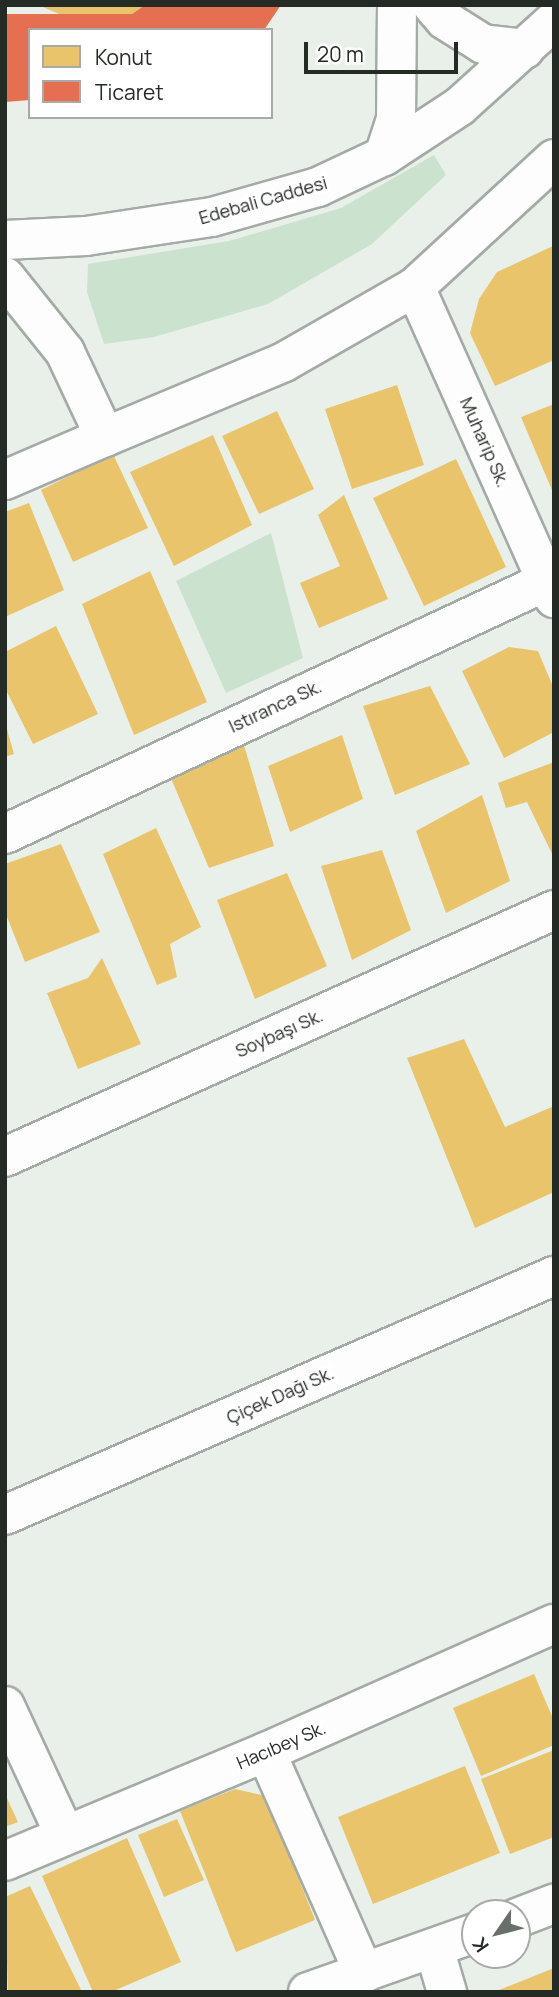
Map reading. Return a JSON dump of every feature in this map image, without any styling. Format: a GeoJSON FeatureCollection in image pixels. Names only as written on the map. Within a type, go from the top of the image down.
{"type":"FeatureCollection","features":[{"type":"Feature","properties":{"kind":"street"},"geometry":{"type":"LineString","coordinates":[[384,156],[396,119],[397,5]]}},
{"type":"Feature","properties":{"kind":"street"},"geometry":{"type":"LineString","coordinates":[[432,5],[445,20],[483,44],[525,49]]}},
{"type":"Feature","properties":{"kind":"street","name":"Edebali Caddesi"},"geometry":{"type":"LineString","coordinates":[[5,240],[86,236],[212,217],[318,187],[384,156],[460,106],[554,21]]}},
{"type":"Feature","properties":{"kind":"street"},"geometry":{"type":"LineString","coordinates":[[5,480],[284,362],[415,287],[554,159]]}},
{"type":"Feature","properties":{"kind":"street"},"geometry":{"type":"LineString","coordinates":[[5,277],[65,352],[105,437]]}},
{"type":"Feature","properties":{"kind":"street","name":"Muharip Sk."},"geometry":{"type":"LineString","coordinates":[[415,287],[550,589]]}},
{"type":"Feature","properties":{"kind":"street","name":"Istıranca Sk."},"geometry":{"type":"LineString","coordinates":[[5,834],[550,589]]}},
{"type":"Feature","properties":{"kind":"street","name":"Soybaşı Sk."},"geometry":{"type":"LineString","coordinates":[[5,1157],[554,910]]}},
{"type":"Feature","properties":{"kind":"street","name":"Çiçek Dağı Sk."},"geometry":{"type":"LineString","coordinates":[[5,1515],[554,1276]]}},
{"type":"Feature","properties":{"kind":"street","name":"Hacıbey Sk."},"geometry":{"type":"LineString","coordinates":[[5,1861],[266,1752],[554,1624]]}},
{"type":"Feature","properties":{"kind":"street"},"geometry":{"type":"LineString","coordinates":[[5,1706],[65,1835]]}},
{"type":"Feature","properties":{"kind":"street"},"geometry":{"type":"LineString","coordinates":[[266,1752],[364,1973]]}},
{"type":"Feature","properties":{"kind":"street"},"geometry":{"type":"LineString","coordinates":[[531,1913],[554,1904]]}},
{"type":"Feature","properties":{"kind":"street"},"geometry":{"type":"LineString","coordinates":[[308,1992],[461,1938]]}},
{"type":"Feature","properties":{"kind":"street"},"geometry":{"type":"LineString","coordinates":[[434,1948],[447,1992]]}},
{"type":"Feature","properties":{"kind":"green space"},"geometry":{"type":"Polygon","coordinates":[[[434,155],[446,175],[372,244],[268,304],[154,337],[104,344],[87,292],[88,264],[229,241],[341,208],[434,155]]]}},
{"type":"Feature","properties":{"kind":"green space"},"geometry":{"type":"Polygon","coordinates":[[[271,533],[303,658],[226,693],[176,581],[271,533]]]}},
{"type":"Feature","properties":{"kind":"building: Konut"},"geometry":{"type":"Polygon","coordinates":[[[38,5],[145,5],[132,14],[64,16],[38,5]]]}},
{"type":"Feature","properties":{"kind":"building: Konut"},"geometry":{"type":"Polygon","coordinates":[[[553,246],[554,360],[495,386],[470,333],[479,299],[497,272],[553,246]]]}},
{"type":"Feature","properties":{"kind":"building: Konut"},"geometry":{"type":"Polygon","coordinates":[[[397,385],[424,465],[352,489],[325,409],[397,385]]]}},
{"type":"Feature","properties":{"kind":"building: Konut"},"geometry":{"type":"Polygon","coordinates":[[[554,404],[554,495],[521,417],[554,404]]]}},
{"type":"Feature","properties":{"kind":"building: Konut"},"geometry":{"type":"Polygon","coordinates":[[[277,411],[314,489],[259,514],[222,436],[277,411]]]}},
{"type":"Feature","properties":{"kind":"building: Konut"},"geometry":{"type":"Polygon","coordinates":[[[213,435],[252,525],[174,566],[130,472],[213,435]]]}},
{"type":"Feature","properties":{"kind":"building: Konut"},"geometry":{"type":"Polygon","coordinates":[[[113,454],[148,528],[73,562],[41,490],[113,454]]]}},
{"type":"Feature","properties":{"kind":"building: Konut"},"geometry":{"type":"Polygon","coordinates":[[[456,459],[506,567],[424,606],[373,498],[456,459]]]}},
{"type":"Feature","properties":{"kind":"building: Konut"},"geometry":{"type":"Polygon","coordinates":[[[344,495],[388,599],[319,628],[300,583],[340,566],[318,515],[344,495]]]}},
{"type":"Feature","properties":{"kind":"building: Konut"},"geometry":{"type":"Polygon","coordinates":[[[29,503],[64,590],[5,617],[5,512],[29,503]]]}},
{"type":"Feature","properties":{"kind":"building: Konut"},"geometry":{"type":"Polygon","coordinates":[[[150,571],[207,702],[134,735],[82,604],[150,571]]]}},
{"type":"Feature","properties":{"kind":"building: Konut"},"geometry":{"type":"Polygon","coordinates":[[[56,626],[98,714],[33,744],[5,688],[5,652],[56,626]]]}},
{"type":"Feature","properties":{"kind":"building: Konut"},"geometry":{"type":"Polygon","coordinates":[[[509,647],[538,651],[554,689],[554,732],[504,758],[462,671],[509,647]]]}},
{"type":"Feature","properties":{"kind":"building: Konut"},"geometry":{"type":"Polygon","coordinates":[[[430,686],[470,764],[395,795],[363,706],[430,686]]]}},
{"type":"Feature","properties":{"kind":"building: Konut"},"geometry":{"type":"Polygon","coordinates":[[[5,722],[14,754],[5,757],[5,722]]]}},
{"type":"Feature","properties":{"kind":"building: Konut"},"geometry":{"type":"Polygon","coordinates":[[[342,735],[363,799],[290,832],[268,766],[342,735]]]}},
{"type":"Feature","properties":{"kind":"building: Konut"},"geometry":{"type":"Polygon","coordinates":[[[243,742],[274,846],[209,868],[170,776],[243,742]]]}},
{"type":"Feature","properties":{"kind":"building: Konut"},"geometry":{"type":"Polygon","coordinates":[[[554,762],[554,858],[527,802],[506,808],[498,783],[554,762]]]}},
{"type":"Feature","properties":{"kind":"building: Konut"},"geometry":{"type":"Polygon","coordinates":[[[482,795],[510,881],[446,913],[416,831],[482,795]]]}},
{"type":"Feature","properties":{"kind":"building: Konut"},"geometry":{"type":"Polygon","coordinates":[[[156,828],[201,927],[170,944],[177,977],[157,985],[103,854],[156,828]]]}},
{"type":"Feature","properties":{"kind":"building: Konut"},"geometry":{"type":"Polygon","coordinates":[[[61,844],[100,932],[25,962],[5,912],[5,864],[61,844]]]}},
{"type":"Feature","properties":{"kind":"building: Konut"},"geometry":{"type":"Polygon","coordinates":[[[382,850],[411,930],[352,960],[321,866],[382,850]]]}},
{"type":"Feature","properties":{"kind":"building: Konut"},"geometry":{"type":"Polygon","coordinates":[[[287,873],[327,966],[255,999],[217,900],[287,873]]]}},
{"type":"Feature","properties":{"kind":"building: Konut"},"geometry":{"type":"Polygon","coordinates":[[[102,958],[141,1044],[78,1069],[47,993],[88,978],[102,958]]]}},
{"type":"Feature","properties":{"kind":"building: Konut"},"geometry":{"type":"Polygon","coordinates":[[[464,1039],[505,1127],[554,1106],[554,1192],[475,1228],[407,1058],[464,1039]]]}},
{"type":"Feature","properties":{"kind":"building: Konut"},"geometry":{"type":"Polygon","coordinates":[[[534,1674],[554,1721],[554,1745],[481,1776],[453,1708],[534,1674]]]}},
{"type":"Feature","properties":{"kind":"building: Konut"},"geometry":{"type":"Polygon","coordinates":[[[554,1750],[554,1837],[510,1854],[481,1779],[554,1750]]]}},
{"type":"Feature","properties":{"kind":"building: Konut"},"geometry":{"type":"Polygon","coordinates":[[[465,1766],[500,1853],[373,1904],[338,1817],[465,1766]]]}},
{"type":"Feature","properties":{"kind":"building: Konut"},"geometry":{"type":"Polygon","coordinates":[[[235,1789],[266,1796],[315,1920],[236,1952],[180,1811],[235,1789]]]}},
{"type":"Feature","properties":{"kind":"building: Konut"},"geometry":{"type":"Polygon","coordinates":[[[5,1794],[18,1822],[5,1827],[5,1794]]]}},
{"type":"Feature","properties":{"kind":"building: Konut"},"geometry":{"type":"Polygon","coordinates":[[[177,1819],[204,1880],[164,1897],[138,1835],[177,1819]]]}},
{"type":"Feature","properties":{"kind":"building: Konut"},"geometry":{"type":"Polygon","coordinates":[[[127,1838],[181,1962],[111,1992],[93,1992],[42,1876],[127,1838]]]}},
{"type":"Feature","properties":{"kind":"building: Konut"},"geometry":{"type":"Polygon","coordinates":[[[30,1886],[82,1992],[8,1992],[5,1897],[30,1886]]]}},
{"type":"Feature","properties":{"kind":"building: Konut"},"geometry":{"type":"Polygon","coordinates":[[[554,1968],[554,1992],[494,1992],[554,1968]]]}},
{"type":"Feature","properties":{"kind":"building: Ticaret"},"geometry":{"type":"Polygon","coordinates":[[[145,5],[281,5],[265,28],[28,28],[28,100],[5,102],[5,14],[132,14],[145,5]]]}}]}
